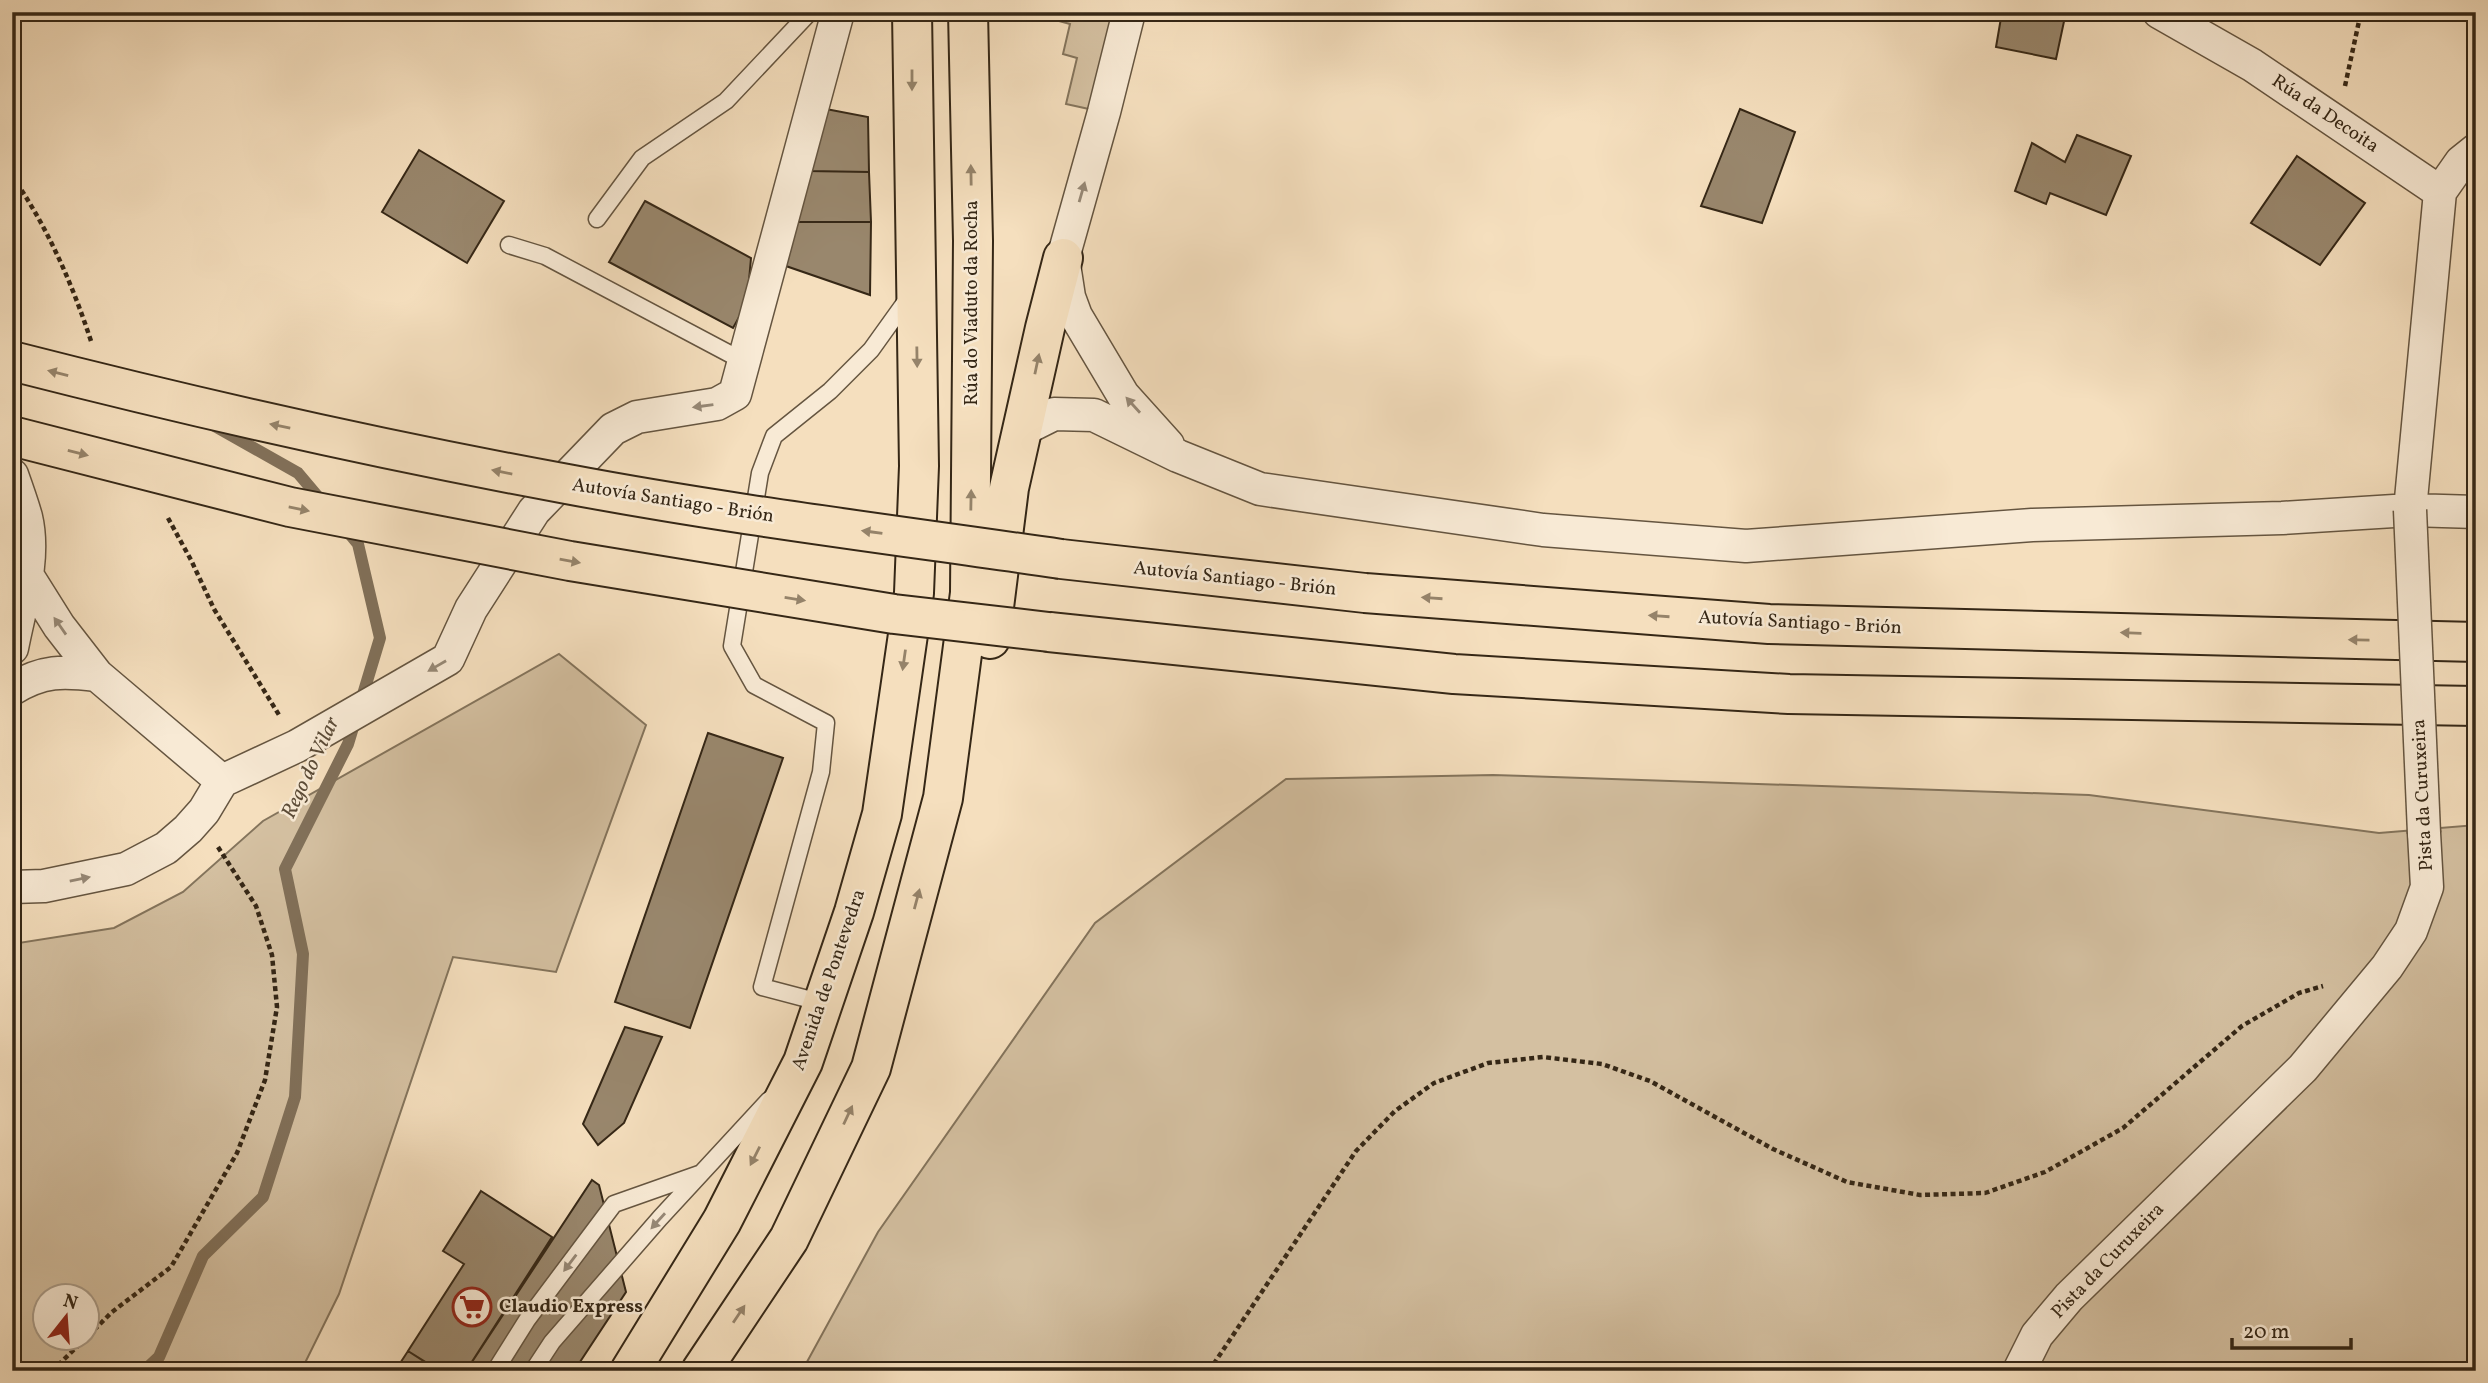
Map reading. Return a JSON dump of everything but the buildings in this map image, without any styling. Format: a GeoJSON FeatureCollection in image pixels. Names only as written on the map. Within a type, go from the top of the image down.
{"type":"FeatureCollection","features":[{"type":"Feature","properties":{"kind":"highway"},"geometry":{"type":"LineString","coordinates":[[912,12],[916,287]]}},
{"type":"Feature","properties":{"kind":"highway","name":"Rúa do Viaduto da Rocha"},"geometry":{"type":"LineString","coordinates":[[956,712],[970,593],[972,241],[968,12]]}},
{"type":"Feature","properties":{"kind":"highway"},"geometry":{"type":"LineString","coordinates":[[701,1371],[789,1239],[871,1068],[943,799],[956,712],[987,663],[1009,488],[1063,258]]}},
{"type":"Feature","properties":{"kind":"highway","name":"Avenida de Pontevedra"},"geometry":{"type":"LineString","coordinates":[[630,1371],[722,1221],[803,1062],[854,912],[882,814],[914,593],[919,466],[916,287]]}},
{"type":"Feature","properties":{"kind":"highway","name":"Autovía Santiago - Brión"},"geometry":{"type":"LineString","coordinates":[[12,361],[192,407],[570,485],[1061,559],[1365,593],[1769,624],[2476,642]]}},
{"type":"Feature","properties":{"kind":"highway"},"geometry":{"type":"LineString","coordinates":[[12,436],[290,507],[570,561],[894,614],[1049,632],[1454,674],[1775,693],[2476,706]]}},
{"type":"Feature","properties":{"kind":"street"},"geometry":{"type":"LineString","coordinates":[[12,887],[44,886],[126,869],[166,848],[204,811],[222,781],[297,746],[448,659],[471,609],[534,511],[613,429],[637,418],[717,404],[735,394],[838,12]]}},
{"type":"Feature","properties":{"kind":"street"},"geometry":{"type":"LineString","coordinates":[[1129,12],[1063,258],[1069,297],[1076,316],[1123,395],[1178,456]]}},
{"type":"Feature","properties":{"kind":"street","name":"Rúa da Decoita"},"geometry":{"type":"LineString","coordinates":[[2159,12],[2252,65],[2440,192]]}},
{"type":"Feature","properties":{"kind":"street"},"geometry":{"type":"LineString","coordinates":[[2440,192],[2461,162],[2476,150]]}},
{"type":"Feature","properties":{"kind":"street","name":"Pista da Curuxeira"},"geometry":{"type":"LineString","coordinates":[[2019,1371],[2037,1335],[2069,1297],[2302,1068],[2387,967],[2411,931],[2427,887],[2410,510],[2440,192]]}},
{"type":"Feature","properties":{"kind":"street"},"geometry":{"type":"LineString","coordinates":[[1024,429],[1054,414],[1094,415],[1178,456],[1260,489],[1543,530],[1746,546],[2032,525],[2268,518],[2410,510],[2476,512]]}},
{"type":"Feature","properties":{"kind":"street"},"geometry":{"type":"LineString","coordinates":[[12,475],[26,519],[29,551],[27,575],[12,648]]}},
{"type":"Feature","properties":{"kind":"street"},"geometry":{"type":"LineString","coordinates":[[27,575],[59,626],[97,675],[222,781]]}},
{"type":"Feature","properties":{"kind":"street"},"geometry":{"type":"LineString","coordinates":[[12,689],[26,680],[61,671],[97,675]]}},
{"type":"Feature","properties":{"kind":"lane"},"geometry":{"type":"LineString","coordinates":[[597,219],[642,158],[726,100],[810,12]]}},
{"type":"Feature","properties":{"kind":"lane"},"geometry":{"type":"LineString","coordinates":[[509,245],[545,256],[745,362]]}},
{"type":"Feature","properties":{"kind":"lane"},"geometry":{"type":"LineString","coordinates":[[823,1003],[762,987],[821,772],[826,723],[754,685],[732,646],[760,473],[774,436],[830,391],[871,350],[916,287]]}},
{"type":"Feature","properties":{"kind":"lane"},"geometry":{"type":"LineString","coordinates":[[533,1371],[552,1342],[803,1062]]}},
{"type":"Feature","properties":{"kind":"lane"},"geometry":{"type":"LineString","coordinates":[[495,1371],[527,1320],[614,1205],[702,1173]]}},
{"type":"Feature","properties":{"kind":"path"},"geometry":{"type":"LineString","coordinates":[[2312,105],[2336,95],[2346,85],[2361,12]]}},
{"type":"Feature","properties":{"kind":"path"},"geometry":{"type":"LineString","coordinates":[[102,1322],[171,1267],[237,1153],[265,1080],[277,1007],[272,956],[256,906],[217,846],[204,811]]}},
{"type":"Feature","properties":{"kind":"path"},"geometry":{"type":"LineString","coordinates":[[1209,1371],[1356,1151],[1395,1111],[1434,1083],[1488,1063],[1543,1057],[1602,1064],[1650,1081],[1773,1149],[1847,1182],[1920,1195],[1986,1192],[2045,1172],[2123,1128],[2242,1026],[2299,993],[2324,985]]}},
{"type":"Feature","properties":{"kind":"path"},"geometry":{"type":"LineString","coordinates":[[52,1371],[72,1352]]}},
{"type":"Feature","properties":{"kind":"shaded area"},"geometry":{"type":"Polygon","coordinates":[[[1061,12],[1113,12],[1089,109],[1066,104],[1077,58],[1063,54],[1070,24],[1059,21],[1061,12]]]}},
{"type":"Feature","properties":{"kind":"shaded area"},"geometry":{"type":"Polygon","coordinates":[[[559,654],[646,725],[556,972],[453,957],[339,1294],[301,1371],[12,1371],[12,944],[114,928],[183,892],[263,821],[559,654]]]}},
{"type":"Feature","properties":{"kind":"shaded area"},"geometry":{"type":"Polygon","coordinates":[[[1493,775],[2089,795],[2379,833],[2476,825],[2476,1371],[802,1371],[878,1232],[1095,923],[1286,779],[1493,775]]]}},
{"type":"Feature","properties":{"kind":"waterway","name":"Rego do Vilar"},"geometry":{"type":"LineString","coordinates":[[213,425],[298,473],[325,505]]}},
{"type":"Feature","properties":{"kind":"waterway","name":"Rego do Vilar"},"geometry":{"type":"LineString","coordinates":[[144,1371],[159,1357],[203,1256],[263,1197],[295,1097],[303,954],[285,869],[348,744],[380,638],[358,544],[344,527]]}},
{"type":"Feature","properties":{"kind":"place","name":"Claudio Express"},"geometry":{"type":"Point","coordinates":[472,1307]}}]}
